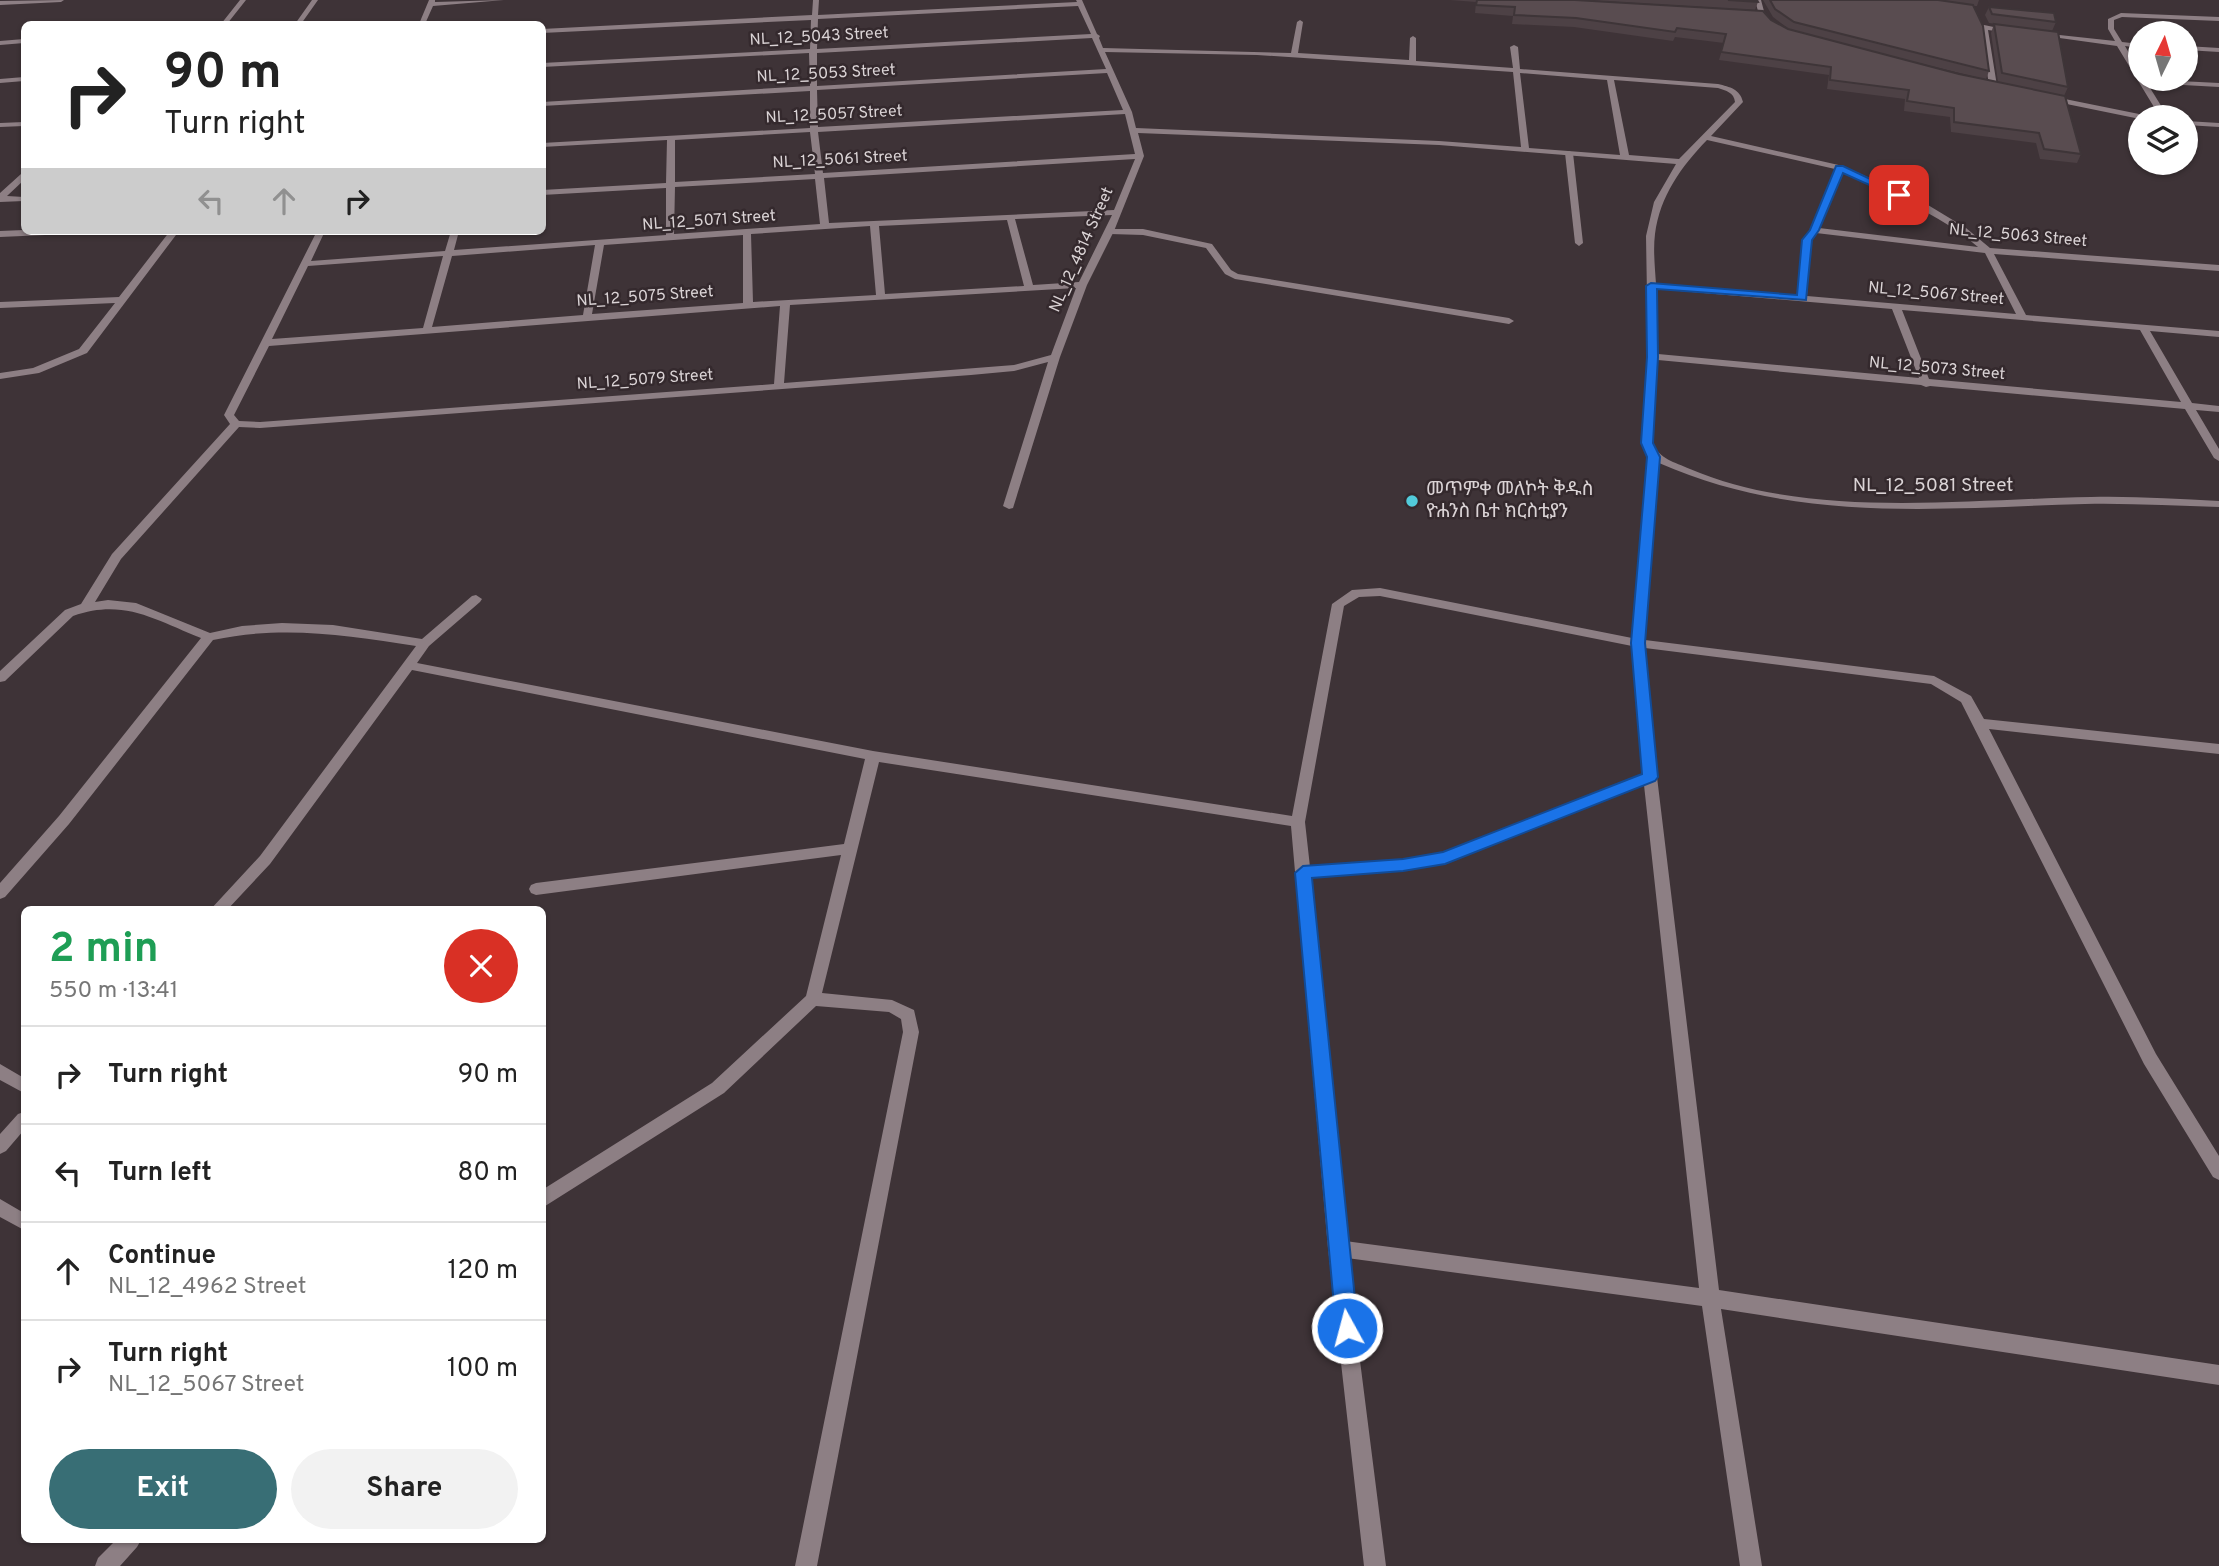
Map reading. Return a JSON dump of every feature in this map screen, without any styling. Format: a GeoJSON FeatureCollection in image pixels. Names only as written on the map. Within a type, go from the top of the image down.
{"type":"FeatureCollection","features":[{"type":"Feature","properties":{"kind":"street"},"geometry":{"type":"LineString","coordinates":[[0,3],[61,0]]}},
{"type":"Feature","properties":{"kind":"street"},"geometry":{"type":"LineString","coordinates":[[226,21],[243,0]]}},
{"type":"Feature","properties":{"kind":"street"},"geometry":{"type":"LineString","coordinates":[[301,21],[316,0]]}},
{"type":"Feature","properties":{"kind":"street"},"geometry":{"type":"LineString","coordinates":[[423,21],[431,2],[501,0]]}},
{"type":"Feature","properties":{"kind":"street"},"geometry":{"type":"LineString","coordinates":[[816,0],[813,51],[814,130],[825,226]]}},
{"type":"Feature","properties":{"kind":"street"},"geometry":{"type":"LineString","coordinates":[[1758,0],[1762,15],[1780,29]]}},
{"type":"Feature","properties":{"kind":"street"},"geometry":{"type":"LineString","coordinates":[[546,31],[1080,2],[1128,112],[1140,156]]}},
{"type":"Feature","properties":{"kind":"street"},"geometry":{"type":"LineString","coordinates":[[1749,15],[1762,15]]}},
{"type":"Feature","properties":{"kind":"street"},"geometry":{"type":"LineString","coordinates":[[2128,58],[2111,29],[2111,19],[2121,15],[2219,19]]}},
{"type":"Feature","properties":{"kind":"street"},"geometry":{"type":"LineString","coordinates":[[1294,55],[1300,22]]}},
{"type":"Feature","properties":{"kind":"street"},"geometry":{"type":"LineString","coordinates":[[1993,86],[1983,24],[2128,45]]}},
{"type":"Feature","properties":{"kind":"street","name":"NL_12_5043 Street"},"geometry":{"type":"LineString","coordinates":[[546,65],[1097,36]]}},
{"type":"Feature","properties":{"kind":"street"},"geometry":{"type":"LineString","coordinates":[[1412,63],[1413,38]]}},
{"type":"Feature","properties":{"kind":"street"},"geometry":{"type":"LineString","coordinates":[[0,43],[21,41]]}},
{"type":"Feature","properties":{"kind":"street"},"geometry":{"type":"LineString","coordinates":[[1514,47],[1525,150]]}},
{"type":"Feature","properties":{"kind":"street"},"geometry":{"type":"LineString","coordinates":[[2198,49],[2219,50]]}},
{"type":"Feature","properties":{"kind":"street"},"geometry":{"type":"LineString","coordinates":[[1103,50],[1294,55],[1515,69],[1718,86],[1732,90],[1738,96],[1739,102],[1681,162],[1658,201],[1650,236],[1653,357],[1647,443],[1654,457],[1638,643],[1650,777],[1710,1298],[1751,1566]]}},
{"type":"Feature","properties":{"kind":"street","name":"NL_12_5053 Street"},"geometry":{"type":"LineString","coordinates":[[546,104],[1111,71]]}},
{"type":"Feature","properties":{"kind":"street"},"geometry":{"type":"LineString","coordinates":[[1610,78],[1625,158]]}},
{"type":"Feature","properties":{"kind":"street"},"geometry":{"type":"LineString","coordinates":[[0,81],[21,79]]}},
{"type":"Feature","properties":{"kind":"street"},"geometry":{"type":"LineString","coordinates":[[1980,83],[2005,88]]}},
{"type":"Feature","properties":{"kind":"street"},"geometry":{"type":"LineString","coordinates":[[2198,84],[2219,85]]}},
{"type":"Feature","properties":{"kind":"street"},"geometry":{"type":"LineString","coordinates":[[2040,96],[2128,114]]}},
{"type":"Feature","properties":{"kind":"street","name":"NL_12_5057 Street"},"geometry":{"type":"LineString","coordinates":[[546,145],[1128,112]]}},
{"type":"Feature","properties":{"kind":"street"},"geometry":{"type":"LineString","coordinates":[[0,125],[21,124]]}},
{"type":"Feature","properties":{"kind":"street"},"geometry":{"type":"LineString","coordinates":[[2198,124],[2219,125]]}},
{"type":"Feature","properties":{"kind":"street"},"geometry":{"type":"LineString","coordinates":[[1133,130],[1345,138],[1681,162]]}},
{"type":"Feature","properties":{"kind":"street"},"geometry":{"type":"LineString","coordinates":[[1706,137],[1840,168],[1920,204],[1963,230],[1988,251],[2023,317]]}},
{"type":"Feature","properties":{"kind":"street"},"geometry":{"type":"LineString","coordinates":[[670,237],[671,138]]}},
{"type":"Feature","properties":{"kind":"street"},"geometry":{"type":"LineString","coordinates":[[1569,153],[1579,243]]}},
{"type":"Feature","properties":{"kind":"street","name":"NL_12_5061 Street"},"geometry":{"type":"LineString","coordinates":[[546,193],[1140,156]]}},
{"type":"Feature","properties":{"kind":"street","name":"NL_12_4814 Street"},"geometry":{"type":"LineString","coordinates":[[1009,506],[1055,358],[1082,285],[1110,231],[1140,156]]}},
{"type":"Feature","properties":{"kind":"street"},"geometry":{"type":"LineString","coordinates":[[1802,298],[1807,240],[1814,230],[1840,168]]}},
{"type":"Feature","properties":{"kind":"street"},"geometry":{"type":"LineString","coordinates":[[0,199],[21,179]]}},
{"type":"Feature","properties":{"kind":"street"},"geometry":{"type":"LineString","coordinates":[[0,199],[21,199]]}},
{"type":"Feature","properties":{"kind":"street","name":"NL_12_5071 Street"},"geometry":{"type":"LineString","coordinates":[[303,264],[825,226],[1117,212]]}},
{"type":"Feature","properties":{"kind":"street"},"geometry":{"type":"LineString","coordinates":[[1010,216],[1029,287]]}},
{"type":"Feature","properties":{"kind":"street"},"geometry":{"type":"LineString","coordinates":[[874,224],[881,297]]}},
{"type":"Feature","properties":{"kind":"street","name":"NL_12_5063 Street"},"geometry":{"type":"LineString","coordinates":[[1814,230],[1988,251],[2218,270]]}},
{"type":"Feature","properties":{"kind":"street"},"geometry":{"type":"LineString","coordinates":[[1110,231],[1143,232],[1209,246],[1234,276],[1509,321]]}},
{"type":"Feature","properties":{"kind":"street"},"geometry":{"type":"LineString","coordinates":[[0,234],[21,233]]}},
{"type":"Feature","properties":{"kind":"street"},"geometry":{"type":"LineString","coordinates":[[747,233],[748,305]]}},
{"type":"Feature","properties":{"kind":"street"},"geometry":{"type":"LineString","coordinates":[[0,376],[35,370],[83,351],[172,235]]}},
{"type":"Feature","properties":{"kind":"street"},"geometry":{"type":"LineString","coordinates":[[86,607],[116,557],[236,424],[229,415],[319,235]]}},
{"type":"Feature","properties":{"kind":"street"},"geometry":{"type":"LineString","coordinates":[[427,329],[454,235]]}},
{"type":"Feature","properties":{"kind":"street"},"geometry":{"type":"LineString","coordinates":[[587,317],[600,243]]}},
{"type":"Feature","properties":{"kind":"street","name":"NL_12_5075 Street"},"geometry":{"type":"LineString","coordinates":[[264,343],[748,305],[1082,285]]}},
{"type":"Feature","properties":{"kind":"street","name":"NL_12_5067 Street"},"geometry":{"type":"LineString","coordinates":[[1651,286],[2219,334]]}},
{"type":"Feature","properties":{"kind":"street"},"geometry":{"type":"LineString","coordinates":[[0,305],[124,300]]}},
{"type":"Feature","properties":{"kind":"street"},"geometry":{"type":"LineString","coordinates":[[779,385],[785,303]]}},
{"type":"Feature","properties":{"kind":"street"},"geometry":{"type":"LineString","coordinates":[[1896,306],[1926,384]]}},
{"type":"Feature","properties":{"kind":"street"},"geometry":{"type":"LineString","coordinates":[[2144,329],[2219,458]]}},
{"type":"Feature","properties":{"kind":"street","name":"NL_12_5073 Street"},"geometry":{"type":"LineString","coordinates":[[1653,357],[2219,410]]}},
{"type":"Feature","properties":{"kind":"street","name":"NL_12_5079 Street"},"geometry":{"type":"LineString","coordinates":[[236,424],[260,425],[982,371],[1014,368],[1055,358]]}},
{"type":"Feature","properties":{"kind":"street","name":"NL_12_5081 Street"},"geometry":{"type":"LineString","coordinates":[[1654,457],[1677,469],[1731,486],[1860,506],[1974,506],[2136,500],[2219,504]]}},
{"type":"Feature","properties":{"kind":"street"},"geometry":{"type":"LineString","coordinates":[[1375,1566],[1337,1248],[1298,821],[1338,604],[1356,593],[1380,592],[1638,643],[1934,680],[1966,699],[2150,1059],[2219,1172]]}},
{"type":"Feature","properties":{"kind":"street"},"geometry":{"type":"LineString","coordinates":[[222,906],[265,860],[425,643],[476,599]]}},
{"type":"Feature","properties":{"kind":"street"},"geometry":{"type":"LineString","coordinates":[[0,678],[63,618],[86,607],[108,604],[132,606],[209,638]]}},
{"type":"Feature","properties":{"kind":"street"},"geometry":{"type":"LineString","coordinates":[[0,893],[64,820],[209,638],[242,629],[332,628],[425,643]]}},
{"type":"Feature","properties":{"kind":"street"},"geometry":{"type":"LineString","coordinates":[[407,665],[873,756],[1298,821]]}},
{"type":"Feature","properties":{"kind":"street"},"geometry":{"type":"LineString","coordinates":[[1979,723],[2219,749]]}},
{"type":"Feature","properties":{"kind":"street"},"geometry":{"type":"LineString","coordinates":[[546,1197],[718,1088],[813,999],[873,756]]}},
{"type":"Feature","properties":{"kind":"street"},"geometry":{"type":"LineString","coordinates":[[1303,873],[1403,865],[1445,858],[1650,777]]}},
{"type":"Feature","properties":{"kind":"street"},"geometry":{"type":"LineString","coordinates":[[536,889],[850,849]]}},
{"type":"Feature","properties":{"kind":"street"},"geometry":{"type":"LineString","coordinates":[[806,1566],[911,1032],[908,1015],[892,1006],[813,999]]}},
{"type":"Feature","properties":{"kind":"street"},"geometry":{"type":"LineString","coordinates":[[0,1071],[21,1084]]}},
{"type":"Feature","properties":{"kind":"street"},"geometry":{"type":"LineString","coordinates":[[0,1146],[21,1122]]}},
{"type":"Feature","properties":{"kind":"street"},"geometry":{"type":"LineString","coordinates":[[0,1208],[21,1220]]}},
{"type":"Feature","properties":{"kind":"street"},"geometry":{"type":"LineString","coordinates":[[1337,1248],[1710,1298],[2219,1375]]}},
{"type":"Feature","properties":{"kind":"street"},"geometry":{"type":"LineString","coordinates":[[106,1566],[127,1543]]}},
{"type":"Feature","properties":{"kind":"building"},"geometry":{"type":"Polygon","coordinates":[[[1477,0],[1575,0],[1763,11],[1771,20],[1788,29],[1959,74],[2065,96],[2081,154],[2044,149],[2039,133],[1954,122],[1954,108],[1907,101],[1909,90],[1830,80],[1831,67],[1721,52],[1726,34],[1677,28],[1675,32],[1576,18],[1514,15],[1515,7],[1476,5],[1477,0]]]}},
{"type":"Feature","properties":{"kind":"building"},"geometry":{"type":"Polygon","coordinates":[[[1770,0],[1938,0],[1973,5],[1983,26],[1989,71],[1794,22],[1775,9],[1770,0]]]}},
{"type":"Feature","properties":{"kind":"building"},"geometry":{"type":"Polygon","coordinates":[[[1989,7],[2054,13],[2056,22],[1992,14],[1989,7]]]}},
{"type":"Feature","properties":{"kind":"building"},"geometry":{"type":"Polygon","coordinates":[[[1994,24],[2058,32],[2068,87],[2002,73],[1994,24]]]}},
{"type":"Feature","properties":{"kind":"place","name":"መጥምቀ መለኮት ቅዱስ ዮሐንስ ቤተ ክርስቲያን"},"geometry":{"type":"Point","coordinates":[1412,501]}},
{"type":"Feature","properties":{"kind":"route"},"geometry":{"type":"LineString","coordinates":[[1347,1328],[1337,1248],[1303,873],[1403,865],[1445,858],[1650,777],[1638,643],[1654,457],[1647,443],[1653,357],[1651,286],[1802,298],[1807,240],[1814,230],[1840,168],[1899,195]]}}]}
